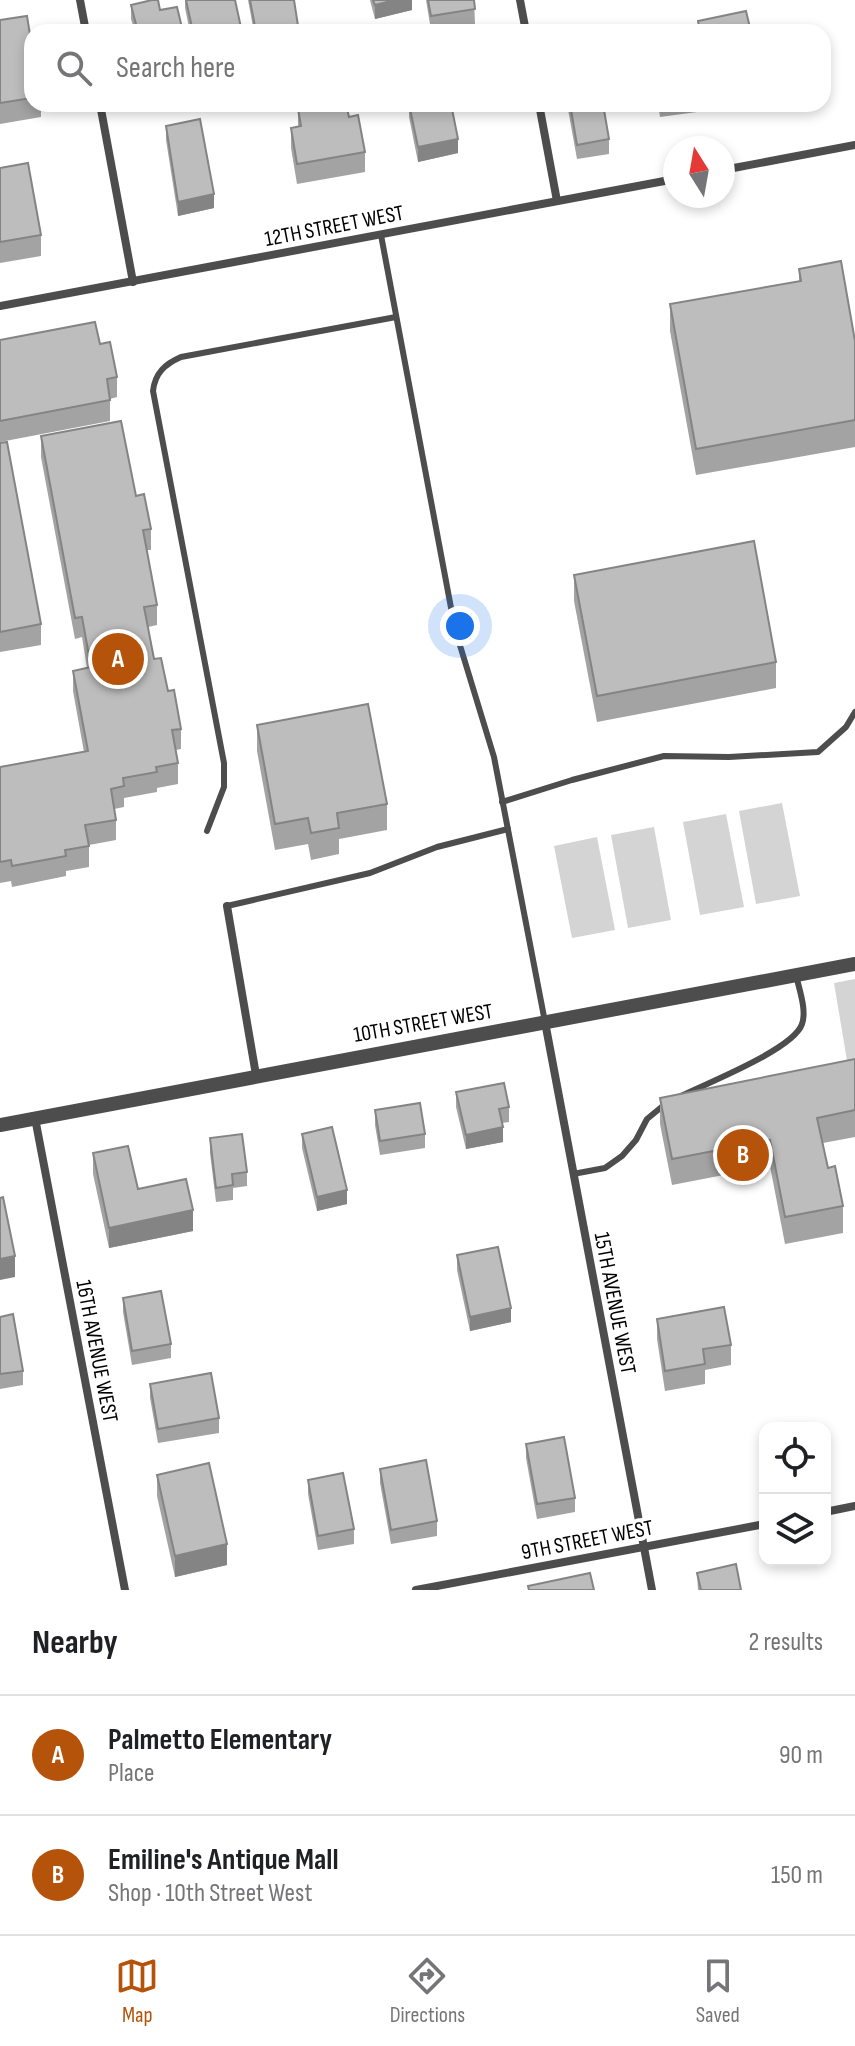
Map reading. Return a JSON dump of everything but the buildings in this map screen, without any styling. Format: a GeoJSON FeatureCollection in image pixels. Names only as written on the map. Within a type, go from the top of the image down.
{"type":"FeatureCollection","features":[{"type":"Feature","properties":{"kind":"street"},"geometry":{"type":"LineString","coordinates":[[80,0],[84,24]]}},
{"type":"Feature","properties":{"kind":"street"},"geometry":{"type":"LineString","coordinates":[[520,0],[524,24]]}},
{"type":"Feature","properties":{"kind":"street"},"geometry":{"type":"LineString","coordinates":[[101,112],[133,282]]}},
{"type":"Feature","properties":{"kind":"street"},"geometry":{"type":"LineString","coordinates":[[540,112],[557,201]]}},
{"type":"Feature","properties":{"kind":"street"},"geometry":{"type":"LineString","coordinates":[[735,168],[855,145]]}},
{"type":"Feature","properties":{"kind":"street","name":"12TH STREET WEST"},"geometry":{"type":"LineString","coordinates":[[0,306],[663,181]]}},
{"type":"Feature","properties":{"kind":"street"},"geometry":{"type":"LineString","coordinates":[[227,906],[256,1075]]}},
{"type":"Feature","properties":{"kind":"street","name":"10TH STREET WEST"},"geometry":{"type":"LineString","coordinates":[[0,1125],[855,964]]}},
{"type":"Feature","properties":{"kind":"street","name":"15TH AVENUE WEST"},"geometry":{"type":"LineString","coordinates":[[545,1022],[652,1590]]}},
{"type":"Feature","properties":{"kind":"street","name":"16TH AVENUE WEST"},"geometry":{"type":"LineString","coordinates":[[35,1118],[125,1590]]}},
{"type":"Feature","properties":{"kind":"street"},"geometry":{"type":"LineString","coordinates":[[831,1511],[855,1506]]}},
{"type":"Feature","properties":{"kind":"street","name":"9TH STREET WEST"},"geometry":{"type":"LineString","coordinates":[[416,1590],[759,1525]]}},
{"type":"Feature","properties":{"kind":"lane"},"geometry":{"type":"LineString","coordinates":[[381,235],[455,629],[494,757],[545,1022]]}},
{"type":"Feature","properties":{"kind":"lane"},"geometry":{"type":"LineString","coordinates":[[207,831],[224,787],[224,763],[153,391],[154,380],[166,365],[181,357],[396,317]]}},
{"type":"Feature","properties":{"kind":"lane"},"geometry":{"type":"LineString","coordinates":[[502,802],[664,756],[729,757],[818,752],[846,727],[855,712]]}},
{"type":"Feature","properties":{"kind":"lane"},"geometry":{"type":"LineString","coordinates":[[227,906],[370,873],[437,847],[508,829]]}},
{"type":"Feature","properties":{"kind":"lane"},"geometry":{"type":"LineString","coordinates":[[573,1174],[605,1168],[622,1156],[636,1140],[647,1119],[670,1101],[777,1049],[794,1037],[803,1023],[802,999],[796,975]]}},
{"type":"Feature","properties":{"kind":"shaded area"},"geometry":{"type":"Polygon","coordinates":[[[782,803],[800,896],[756,904],[739,811],[782,803]]]}},
{"type":"Feature","properties":{"kind":"shaded area"},"geometry":{"type":"Polygon","coordinates":[[[726,814],[744,907],[700,915],[683,822],[726,814]]]}},
{"type":"Feature","properties":{"kind":"shaded area"},"geometry":{"type":"Polygon","coordinates":[[[654,827],[671,920],[628,928],[611,835],[654,827]]]}},
{"type":"Feature","properties":{"kind":"shaded area"},"geometry":{"type":"Polygon","coordinates":[[[597,837],[615,930],[572,938],[554,846],[597,837]]]}},
{"type":"Feature","properties":{"kind":"shaded area"},"geometry":{"type":"Polygon","coordinates":[[[855,979],[855,1108],[834,983],[855,979]]]}},
{"type":"Feature","properties":{"kind":"place","name":"Palmetto Elementary"},"geometry":{"type":"Point","coordinates":[118,659]}},
{"type":"Feature","properties":{"kind":"place","name":"Emiline's Antique Mall"},"geometry":{"type":"Point","coordinates":[743,1155]}}]}
